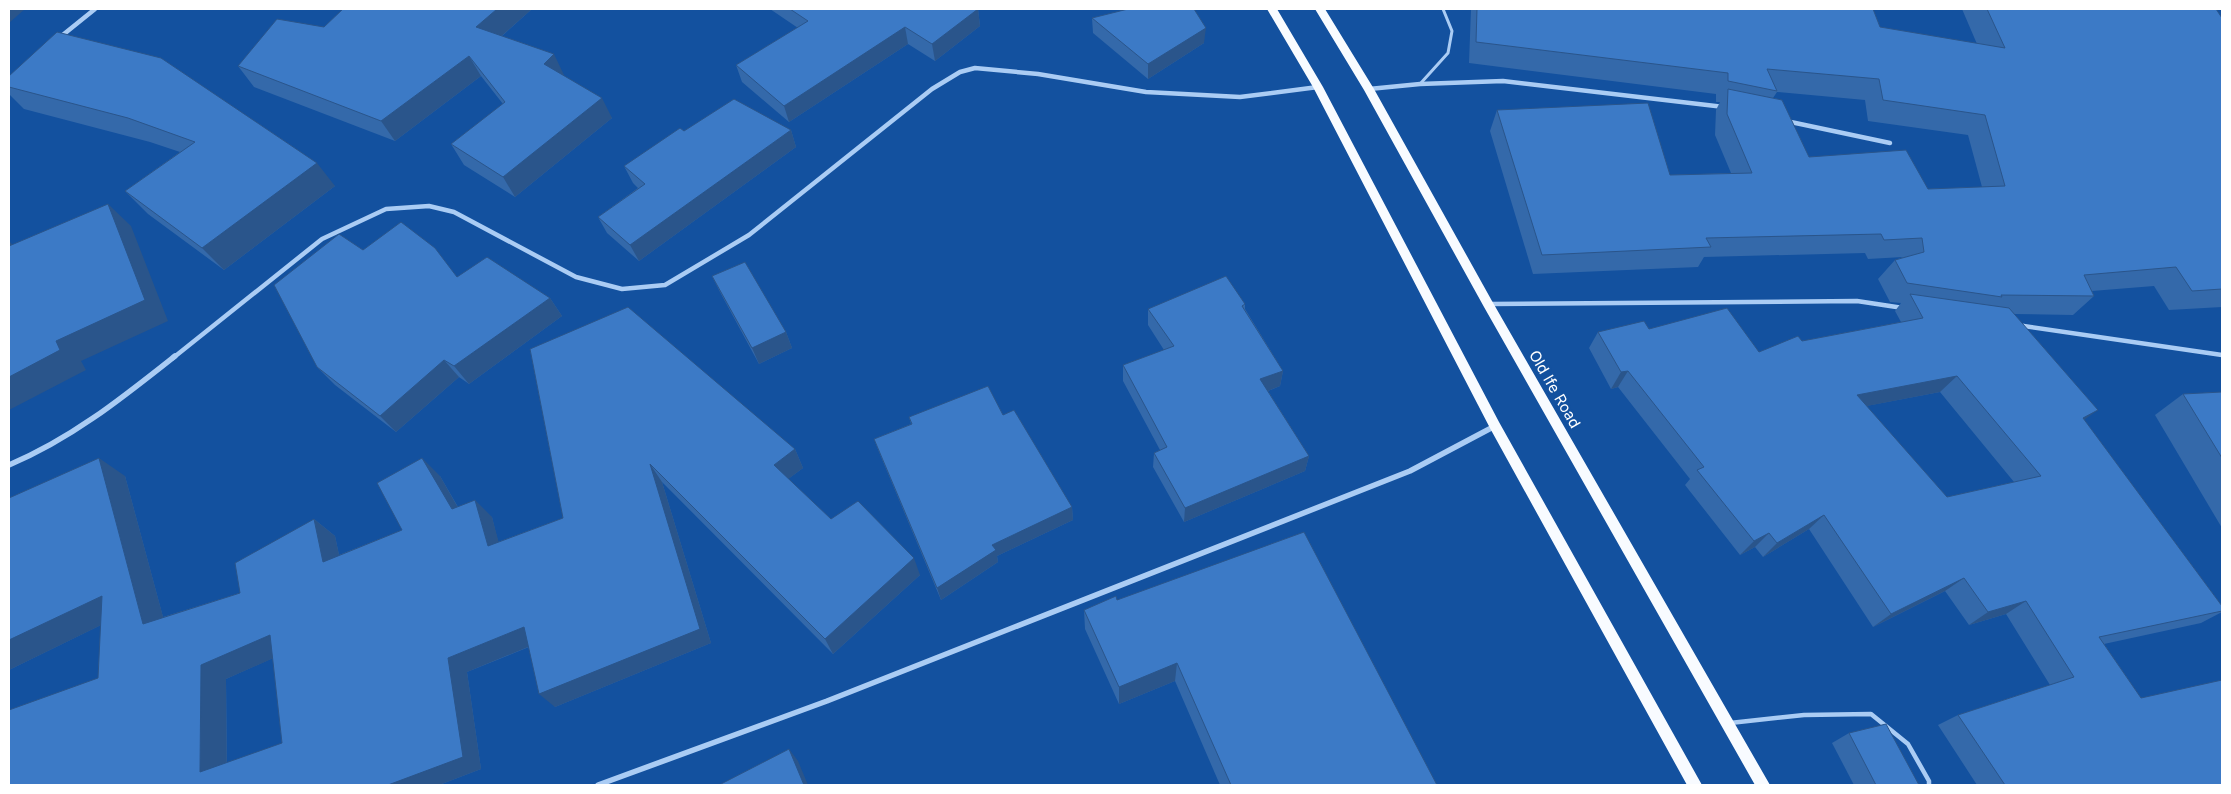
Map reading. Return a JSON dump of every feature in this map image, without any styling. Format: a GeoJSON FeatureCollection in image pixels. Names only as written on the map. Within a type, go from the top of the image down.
{"type":"FeatureCollection","features":[{"type":"Feature","properties":{"kind":"main road"},"geometry":{"type":"LineString","coordinates":[[1272,9],[1318,87],[1495,426],[1695,785]]}},
{"type":"Feature","properties":{"kind":"main road","name":"Old Ife Road"},"geometry":{"type":"LineString","coordinates":[[1320,9],[1369,89],[1488,304],[1763,785]]}},
{"type":"Feature","properties":{"kind":"street"},"geometry":{"type":"LineString","coordinates":[[52,44],[95,9]]}},
{"type":"Feature","properties":{"kind":"street"},"geometry":{"type":"LineString","coordinates":[[9,465],[43,451],[106,412],[322,239],[386,209],[429,206],[454,212],[576,276],[622,289],[664,286],[748,235],[932,89],[960,72],[975,68],[1038,74],[1146,92],[1230,96],[1318,87]]}},
{"type":"Feature","properties":{"kind":"street"},"geometry":{"type":"LineString","coordinates":[[1369,89],[1420,84],[1503,81],[1730,108]]}},
{"type":"Feature","properties":{"kind":"street"},"geometry":{"type":"LineString","coordinates":[[1777,118],[1890,143]]}},
{"type":"Feature","properties":{"kind":"street"},"geometry":{"type":"LineString","coordinates":[[1488,304],[1857,301],[1906,308]]}},
{"type":"Feature","properties":{"kind":"street"},"geometry":{"type":"LineString","coordinates":[[2015,324],[2222,355]]}},
{"type":"Feature","properties":{"kind":"street"},"geometry":{"type":"LineString","coordinates":[[598,785],[826,701],[1410,471],[1495,426]]}},
{"type":"Feature","properties":{"kind":"lane"},"geometry":{"type":"LineString","coordinates":[[1420,84],[1448,53],[1452,31],[1443,9]]}},
{"type":"Feature","properties":{"kind":"lane"},"geometry":{"type":"LineString","coordinates":[[1728,723],[1804,715],[1870,714],[1908,744],[1929,781],[1929,785]]}},
{"type":"Feature","properties":{"kind":"building"},"geometry":{"type":"Polygon","coordinates":[[[343,9],[497,9],[476,27],[554,54],[544,64],[602,98],[503,177],[451,144],[505,102],[469,56],[381,121],[238,66],[277,19],[324,27],[343,9]]]}},
{"type":"Feature","properties":{"kind":"building"},"geometry":{"type":"Polygon","coordinates":[[[790,9],[978,9],[932,44],[905,27],[784,106],[736,65],[808,21],[790,9]]]}},
{"type":"Feature","properties":{"kind":"building"},"geometry":{"type":"Polygon","coordinates":[[[1128,9],[1194,9],[1206,28],[1148,64],[1092,18],[1128,9]]]}},
{"type":"Feature","properties":{"kind":"building"},"geometry":{"type":"Polygon","coordinates":[[[1477,9],[1873,9],[1880,27],[2005,48],[1987,9],[2216,9],[2222,18],[2222,289],[2192,291],[2176,267],[2084,275],[2094,296],[2001,295],[2002,297],[1907,283],[1895,260],[1924,252],[1922,238],[1884,240],[1881,234],[1706,238],[1711,247],[1542,255],[1497,110],[1648,103],[1670,175],[1752,173],[1727,114],[1728,89],[1782,100],[1809,157],[1906,150],[1928,189],[2005,186],[1985,115],[1883,100],[1879,79],[1767,69],[1777,91],[1728,81],[1728,73],[1476,42],[1477,9]]]}},
{"type":"Feature","properties":{"kind":"building"},"geometry":{"type":"Polygon","coordinates":[[[57,32],[161,58],[317,163],[202,248],[125,191],[195,142],[128,118],[9,87],[9,76],[57,32]]]}},
{"type":"Feature","properties":{"kind":"building"},"geometry":{"type":"Polygon","coordinates":[[[734,99],[791,130],[630,245],[598,217],[645,184],[624,166],[680,128],[684,131],[734,99]]]}},
{"type":"Feature","properties":{"kind":"building"},"geometry":{"type":"Polygon","coordinates":[[[108,204],[145,300],[56,341],[60,350],[9,377],[9,246],[108,204]]]}},
{"type":"Feature","properties":{"kind":"building"},"geometry":{"type":"Polygon","coordinates":[[[401,222],[435,248],[457,277],[487,257],[550,298],[454,366],[444,360],[380,416],[317,367],[274,285],[339,234],[363,250],[401,222]]]}},
{"type":"Feature","properties":{"kind":"building"},"geometry":{"type":"Polygon","coordinates":[[[745,262],[786,332],[752,348],[712,276],[745,262]]]}},
{"type":"Feature","properties":{"kind":"building"},"geometry":{"type":"Polygon","coordinates":[[[1226,276],[1245,304],[1242,306],[1283,371],[1260,379],[1309,456],[1185,508],[1154,453],[1167,447],[1123,365],[1174,346],[1148,309],[1226,276]]]}},
{"type":"Feature","properties":{"kind":"building"},"geometry":{"type":"Polygon","coordinates":[[[1910,294],[2009,308],[2098,410],[2083,418],[2222,606],[2222,611],[2099,637],[2141,698],[2222,680],[2222,785],[2005,785],[1958,715],[2074,677],[2026,601],[1988,612],[1964,578],[1891,614],[1824,515],[1777,543],[1769,533],[1754,541],[1697,470],[1704,467],[1628,371],[1621,372],[1598,332],[1644,321],[1649,329],[1727,308],[1759,352],[1798,336],[1802,341],[1923,318],[1910,294]],[[1957,376],[1857,395],[1947,497],[2041,476],[1957,376]]]}},
{"type":"Feature","properties":{"kind":"building"},"geometry":{"type":"Polygon","coordinates":[[[628,307],[795,449],[774,465],[831,519],[858,501],[914,558],[825,639],[650,464],[700,629],[539,694],[524,627],[448,658],[463,757],[388,785],[9,785],[9,710],[98,678],[102,596],[9,640],[9,498],[99,458],[143,624],[240,593],[235,563],[314,519],[323,562],[402,530],[377,483],[422,458],[452,509],[475,500],[488,546],[563,518],[530,349],[628,307]],[[270,635],[201,665],[200,772],[282,743],[270,635]]]}},
{"type":"Feature","properties":{"kind":"building"},"geometry":{"type":"Polygon","coordinates":[[[988,386],[1003,415],[1014,410],[1072,507],[992,545],[996,550],[937,588],[874,439],[912,424],[909,417],[988,386]]]}},
{"type":"Feature","properties":{"kind":"building"},"geometry":{"type":"Polygon","coordinates":[[[2222,392],[2222,458],[2183,394],[2222,392]]]}},
{"type":"Feature","properties":{"kind":"building"},"geometry":{"type":"Polygon","coordinates":[[[1304,532],[1437,785],[1231,785],[1177,663],[1119,687],[1084,610],[1116,596],[1117,600],[1304,532]]]}},
{"type":"Feature","properties":{"kind":"building"},"geometry":{"type":"Polygon","coordinates":[[[1886,724],[1919,785],[1876,785],[1849,733],[1886,724]]]}},
{"type":"Feature","properties":{"kind":"building"},"geometry":{"type":"Polygon","coordinates":[[[789,749],[804,785],[719,785],[789,749]]]}}]}
